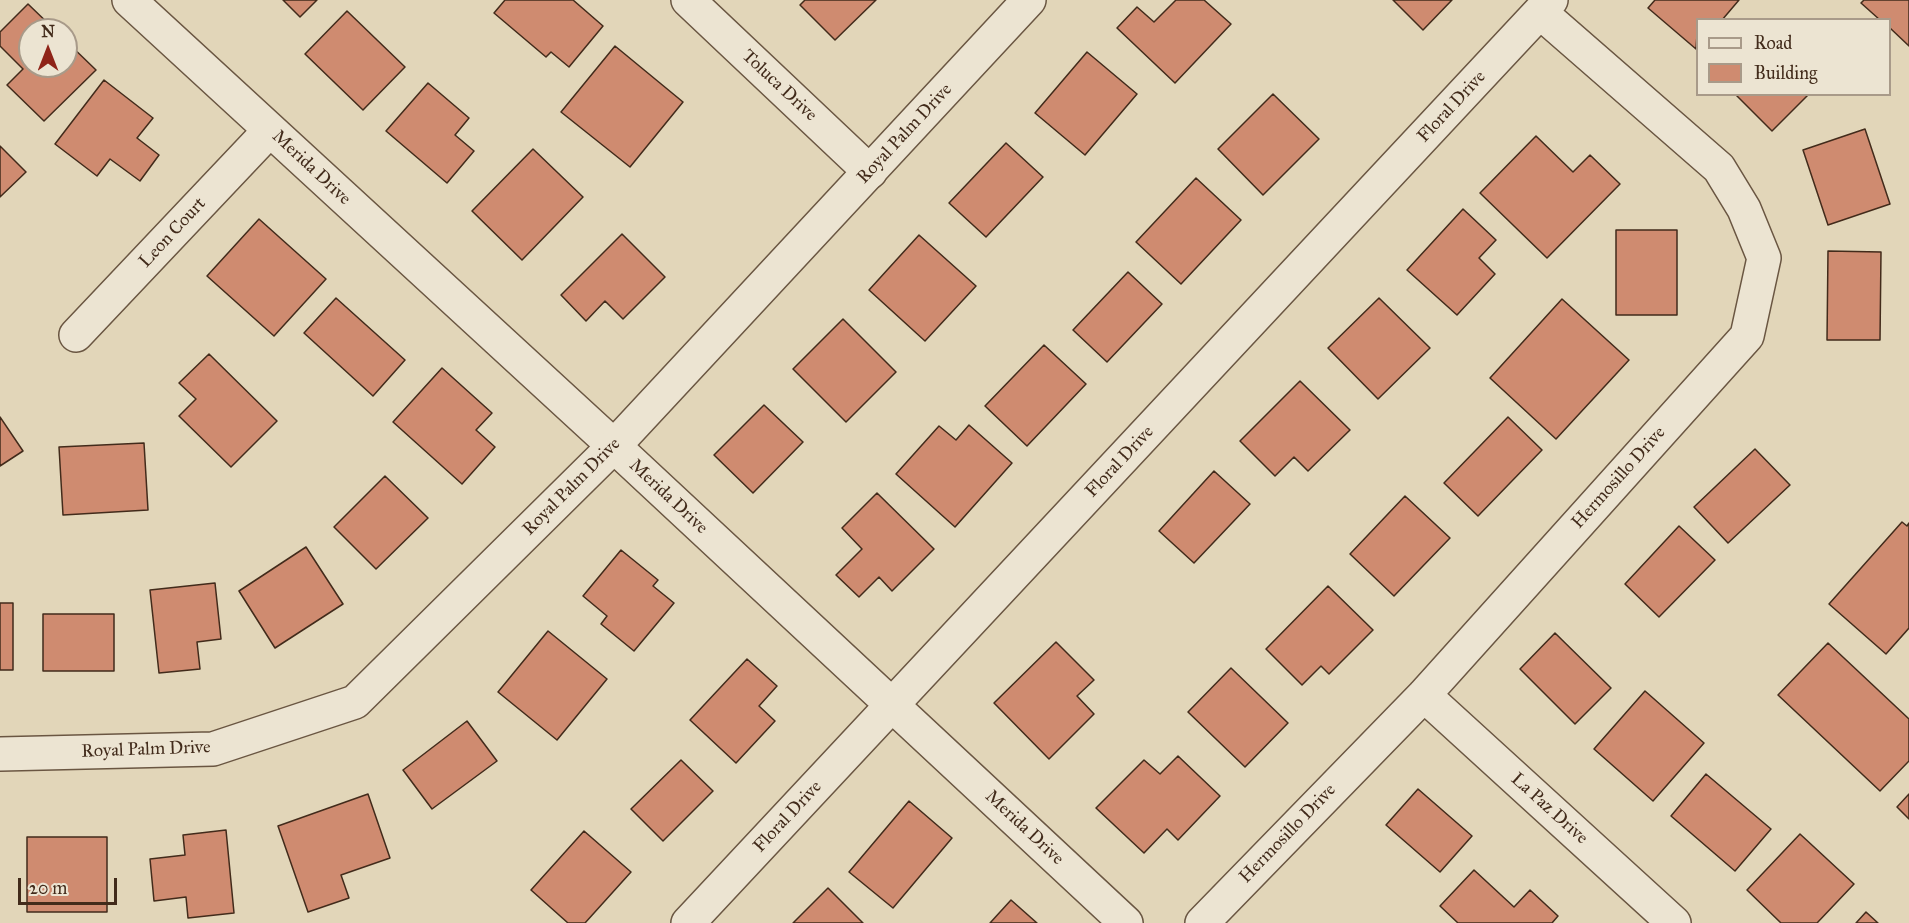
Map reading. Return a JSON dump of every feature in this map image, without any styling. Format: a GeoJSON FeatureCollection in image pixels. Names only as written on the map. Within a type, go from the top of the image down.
{"type":"FeatureCollection","features":[{"type":"Feature","properties":{"kind":"street","name":"Merida Drive"},"geometry":{"type":"LineString","coordinates":[[129,0],[614,446],[1126,923]]}},
{"type":"Feature","properties":{"kind":"street","name":"Toluca Drive"},"geometry":{"type":"LineString","coordinates":[[688,0],[870,172]]}},
{"type":"Feature","properties":{"kind":"street","name":"Royal Palm Drive"},"geometry":{"type":"LineString","coordinates":[[0,754],[213,749],[355,702],[614,446],[1029,0]]}},
{"type":"Feature","properties":{"kind":"street","name":"Hermosillo Drive"},"geometry":{"type":"LineString","coordinates":[[1202,923],[1424,695],[1747,336],[1764,258],[1744,210],[1719,168],[1546,6]]}},
{"type":"Feature","properties":{"kind":"street","name":"Floral Drive"},"geometry":{"type":"LineString","coordinates":[[688,923],[1546,6]]}},
{"type":"Feature","properties":{"kind":"street","name":"Leon Court"},"geometry":{"type":"LineString","coordinates":[[76,335],[270,130]]}},
{"type":"Feature","properties":{"kind":"street","name":"La Paz Drive"},"geometry":{"type":"LineString","coordinates":[[1424,695],[1674,923]]}},
{"type":"Feature","properties":{"kind":"building"},"geometry":{"type":"Polygon","coordinates":[[[283,0],[317,0],[300,17],[283,0]]]}},
{"type":"Feature","properties":{"kind":"building"},"geometry":{"type":"Polygon","coordinates":[[[505,0],[573,0],[603,26],[569,67],[551,52],[546,57],[494,13],[505,0]]]}},
{"type":"Feature","properties":{"kind":"building"},"geometry":{"type":"Polygon","coordinates":[[[805,0],[876,0],[835,40],[800,5],[805,0]]]}},
{"type":"Feature","properties":{"kind":"building"},"geometry":{"type":"Polygon","coordinates":[[[1176,0],[1204,0],[1231,24],[1175,83],[1117,28],[1137,7],[1154,22],[1176,0]]]}},
{"type":"Feature","properties":{"kind":"building"},"geometry":{"type":"Polygon","coordinates":[[[1393,0],[1452,0],[1423,30],[1393,0]]]}},
{"type":"Feature","properties":{"kind":"building"},"geometry":{"type":"Polygon","coordinates":[[[1655,0],[1739,0],[1724,18],[1696,18],[1696,49],[1648,8],[1655,0]]]}},
{"type":"Feature","properties":{"kind":"building"},"geometry":{"type":"Polygon","coordinates":[[[1864,0],[1909,0],[1909,46],[1891,29],[1891,18],[1878,18],[1861,3],[1864,0]]]}},
{"type":"Feature","properties":{"kind":"building"},"geometry":{"type":"Polygon","coordinates":[[[28,4],[43,18],[18,18],[18,64],[0,46],[0,32],[28,4]]]}},
{"type":"Feature","properties":{"kind":"building"},"geometry":{"type":"Polygon","coordinates":[[[347,11],[405,67],[363,110],[305,54],[347,11]]]}},
{"type":"Feature","properties":{"kind":"building"},"geometry":{"type":"Polygon","coordinates":[[[615,46],[683,102],[630,167],[561,112],[615,46]]]}},
{"type":"Feature","properties":{"kind":"building"},"geometry":{"type":"Polygon","coordinates":[[[1087,52],[1137,94],[1085,155],[1035,113],[1087,52]]]}},
{"type":"Feature","properties":{"kind":"building"},"geometry":{"type":"Polygon","coordinates":[[[78,53],[96,70],[44,121],[7,85],[18,74],[18,78],[78,78],[78,53]]]}},
{"type":"Feature","properties":{"kind":"building"},"geometry":{"type":"Polygon","coordinates":[[[104,80],[153,118],[137,138],[159,155],[140,181],[110,159],[97,176],[55,144],[104,80]]]}},
{"type":"Feature","properties":{"kind":"building"},"geometry":{"type":"Polygon","coordinates":[[[428,83],[469,118],[455,135],[474,151],[447,183],[386,131],[428,83]]]}},
{"type":"Feature","properties":{"kind":"building"},"geometry":{"type":"Polygon","coordinates":[[[1273,94],[1319,139],[1263,195],[1218,149],[1273,94]]]}},
{"type":"Feature","properties":{"kind":"building"},"geometry":{"type":"Polygon","coordinates":[[[1737,96],[1807,96],[1772,131],[1737,96]]]}},
{"type":"Feature","properties":{"kind":"building"},"geometry":{"type":"Polygon","coordinates":[[[1865,129],[1890,204],[1828,225],[1803,150],[1865,129]]]}},
{"type":"Feature","properties":{"kind":"building"},"geometry":{"type":"Polygon","coordinates":[[[1536,136],[1573,172],[1590,155],[1620,184],[1547,258],[1480,193],[1536,136]]]}},
{"type":"Feature","properties":{"kind":"building"},"geometry":{"type":"Polygon","coordinates":[[[1006,143],[1043,177],[986,237],[949,203],[1006,143]]]}},
{"type":"Feature","properties":{"kind":"building"},"geometry":{"type":"Polygon","coordinates":[[[0,146],[26,172],[0,197],[0,146]]]}},
{"type":"Feature","properties":{"kind":"building"},"geometry":{"type":"Polygon","coordinates":[[[533,149],[583,197],[522,260],[472,211],[533,149]]]}},
{"type":"Feature","properties":{"kind":"building"},"geometry":{"type":"Polygon","coordinates":[[[1196,178],[1241,220],[1181,284],[1136,242],[1196,178]]]}},
{"type":"Feature","properties":{"kind":"building"},"geometry":{"type":"Polygon","coordinates":[[[1463,209],[1496,240],[1479,258],[1495,274],[1457,315],[1407,270],[1463,209]]]}},
{"type":"Feature","properties":{"kind":"building"},"geometry":{"type":"Polygon","coordinates":[[[259,219],[326,279],[274,336],[207,276],[259,219]]]}},
{"type":"Feature","properties":{"kind":"building"},"geometry":{"type":"Polygon","coordinates":[[[1616,230],[1677,230],[1677,315],[1616,315],[1616,230]]]}},
{"type":"Feature","properties":{"kind":"building"},"geometry":{"type":"Polygon","coordinates":[[[622,234],[665,277],[623,319],[605,301],[586,321],[561,295],[622,234]]]}},
{"type":"Feature","properties":{"kind":"building"},"geometry":{"type":"Polygon","coordinates":[[[919,235],[976,286],[925,341],[869,290],[919,235]]]}},
{"type":"Feature","properties":{"kind":"building"},"geometry":{"type":"Polygon","coordinates":[[[1828,251],[1881,252],[1880,340],[1827,340],[1828,251]]]}},
{"type":"Feature","properties":{"kind":"building"},"geometry":{"type":"Polygon","coordinates":[[[1128,272],[1162,304],[1107,362],[1073,330],[1128,272]]]}},
{"type":"Feature","properties":{"kind":"building"},"geometry":{"type":"Polygon","coordinates":[[[336,298],[405,360],[373,396],[304,333],[336,298]]]}},
{"type":"Feature","properties":{"kind":"building"},"geometry":{"type":"Polygon","coordinates":[[[1379,298],[1430,348],[1378,399],[1328,348],[1379,298]]]}},
{"type":"Feature","properties":{"kind":"building"},"geometry":{"type":"Polygon","coordinates":[[[1562,299],[1629,360],[1556,439],[1490,378],[1562,299]]]}},
{"type":"Feature","properties":{"kind":"building"},"geometry":{"type":"Polygon","coordinates":[[[843,319],[896,372],[846,422],[793,369],[843,319]]]}},
{"type":"Feature","properties":{"kind":"building"},"geometry":{"type":"Polygon","coordinates":[[[1044,345],[1086,384],[1027,446],[985,406],[1044,345]]]}},
{"type":"Feature","properties":{"kind":"building"},"geometry":{"type":"Polygon","coordinates":[[[209,354],[277,421],[231,467],[179,416],[196,399],[179,383],[209,354]]]}},
{"type":"Feature","properties":{"kind":"building"},"geometry":{"type":"Polygon","coordinates":[[[442,368],[492,413],[476,430],[495,447],[462,484],[393,422],[442,368]]]}},
{"type":"Feature","properties":{"kind":"building"},"geometry":{"type":"Polygon","coordinates":[[[1300,381],[1350,430],[1308,471],[1294,457],[1275,476],[1240,441],[1300,381]]]}},
{"type":"Feature","properties":{"kind":"building"},"geometry":{"type":"Polygon","coordinates":[[[764,405],[803,442],[753,493],[714,455],[764,405]]]}},
{"type":"Feature","properties":{"kind":"building"},"geometry":{"type":"Polygon","coordinates":[[[0,417],[23,451],[0,466],[0,417]]]}},
{"type":"Feature","properties":{"kind":"building"},"geometry":{"type":"Polygon","coordinates":[[[1508,417],[1542,450],[1478,516],[1444,483],[1508,417]]]}},
{"type":"Feature","properties":{"kind":"building"},"geometry":{"type":"Polygon","coordinates":[[[969,425],[1012,463],[955,527],[896,474],[939,426],[956,440],[969,425]]]}},
{"type":"Feature","properties":{"kind":"building"},"geometry":{"type":"Polygon","coordinates":[[[144,443],[148,510],[63,515],[59,447],[144,443]]]}},
{"type":"Feature","properties":{"kind":"building"},"geometry":{"type":"Polygon","coordinates":[[[1755,449],[1790,485],[1728,543],[1694,507],[1755,449]]]}},
{"type":"Feature","properties":{"kind":"building"},"geometry":{"type":"Polygon","coordinates":[[[1214,471],[1250,504],[1194,563],[1159,531],[1214,471]]]}},
{"type":"Feature","properties":{"kind":"building"},"geometry":{"type":"Polygon","coordinates":[[[385,476],[428,518],[376,569],[334,527],[385,476]]]}},
{"type":"Feature","properties":{"kind":"building"},"geometry":{"type":"Polygon","coordinates":[[[877,493],[934,549],[892,591],[879,577],[859,597],[836,575],[862,549],[842,528],[877,493]]]}},
{"type":"Feature","properties":{"kind":"building"},"geometry":{"type":"Polygon","coordinates":[[[1405,496],[1450,538],[1394,596],[1350,554],[1405,496]]]}},
{"type":"Feature","properties":{"kind":"building"},"geometry":{"type":"Polygon","coordinates":[[[1902,522],[1907,526],[1909,523],[1909,628],[1886,654],[1829,604],[1902,522]]]}},
{"type":"Feature","properties":{"kind":"building"},"geometry":{"type":"Polygon","coordinates":[[[1679,526],[1715,560],[1659,617],[1625,584],[1679,526]]]}},
{"type":"Feature","properties":{"kind":"building"},"geometry":{"type":"Polygon","coordinates":[[[306,547],[343,604],[275,648],[239,591],[306,547]]]}},
{"type":"Feature","properties":{"kind":"building"},"geometry":{"type":"Polygon","coordinates":[[[621,550],[658,580],[653,586],[674,603],[634,651],[601,624],[607,616],[583,596],[621,550]]]}},
{"type":"Feature","properties":{"kind":"building"},"geometry":{"type":"Polygon","coordinates":[[[215,583],[221,639],[197,642],[200,669],[159,673],[150,590],[215,583]]]}},
{"type":"Feature","properties":{"kind":"building"},"geometry":{"type":"Polygon","coordinates":[[[1328,586],[1373,630],[1329,674],[1321,666],[1302,685],[1266,649],[1328,586]]]}},
{"type":"Feature","properties":{"kind":"building"},"geometry":{"type":"Polygon","coordinates":[[[0,603],[13,603],[13,670],[0,670],[0,603]]]}},
{"type":"Feature","properties":{"kind":"building"},"geometry":{"type":"Polygon","coordinates":[[[43,614],[114,614],[114,671],[43,671],[43,614]]]}},
{"type":"Feature","properties":{"kind":"building"},"geometry":{"type":"Polygon","coordinates":[[[548,631],[607,679],[557,740],[498,692],[548,631]]]}},
{"type":"Feature","properties":{"kind":"building"},"geometry":{"type":"Polygon","coordinates":[[[1555,633],[1611,688],[1575,724],[1520,669],[1555,633]]]}},
{"type":"Feature","properties":{"kind":"building"},"geometry":{"type":"Polygon","coordinates":[[[1056,642],[1094,680],[1077,696],[1094,714],[1049,759],[994,703],[1056,642]]]}},
{"type":"Feature","properties":{"kind":"building"},"geometry":{"type":"Polygon","coordinates":[[[1828,643],[1909,719],[1909,761],[1880,791],[1778,695],[1828,643]]]}},
{"type":"Feature","properties":{"kind":"building"},"geometry":{"type":"Polygon","coordinates":[[[747,659],[777,686],[759,706],[775,721],[736,763],[690,720],[747,659]]]}},
{"type":"Feature","properties":{"kind":"building"},"geometry":{"type":"Polygon","coordinates":[[[1231,668],[1288,723],[1245,767],[1188,712],[1231,668]]]}},
{"type":"Feature","properties":{"kind":"building"},"geometry":{"type":"Polygon","coordinates":[[[1645,691],[1704,743],[1653,801],[1594,749],[1645,691]]]}},
{"type":"Feature","properties":{"kind":"building"},"geometry":{"type":"Polygon","coordinates":[[[467,721],[497,761],[432,809],[403,770],[467,721]]]}},
{"type":"Feature","properties":{"kind":"building"},"geometry":{"type":"Polygon","coordinates":[[[1178,756],[1220,796],[1178,840],[1167,829],[1144,853],[1096,808],[1144,760],[1160,774],[1178,756]]]}},
{"type":"Feature","properties":{"kind":"building"},"geometry":{"type":"Polygon","coordinates":[[[681,760],[713,791],[663,841],[631,809],[681,760]]]}},
{"type":"Feature","properties":{"kind":"building"},"geometry":{"type":"Polygon","coordinates":[[[1706,774],[1771,829],[1735,871],[1671,816],[1706,774]]]}},
{"type":"Feature","properties":{"kind":"building"},"geometry":{"type":"Polygon","coordinates":[[[1418,789],[1472,836],[1440,872],[1386,825],[1418,789]]]}},
{"type":"Feature","properties":{"kind":"building"},"geometry":{"type":"Polygon","coordinates":[[[368,794],[390,858],[341,875],[349,898],[308,912],[278,826],[368,794]]]}},
{"type":"Feature","properties":{"kind":"building"},"geometry":{"type":"Polygon","coordinates":[[[1909,794],[1909,819],[1897,807],[1909,794]]]}},
{"type":"Feature","properties":{"kind":"building"},"geometry":{"type":"Polygon","coordinates":[[[909,801],[952,838],[893,908],[849,872],[909,801]]]}},
{"type":"Feature","properties":{"kind":"building"},"geometry":{"type":"Polygon","coordinates":[[[226,830],[234,913],[188,918],[186,897],[154,901],[150,859],[185,855],[183,835],[226,830]]]}},
{"type":"Feature","properties":{"kind":"building"},"geometry":{"type":"Polygon","coordinates":[[[584,831],[631,872],[585,923],[568,923],[531,890],[584,831]]]}},
{"type":"Feature","properties":{"kind":"building"},"geometry":{"type":"Polygon","coordinates":[[[1800,834],[1854,884],[1817,923],[1781,923],[1747,890],[1800,834]]]}},
{"type":"Feature","properties":{"kind":"building"},"geometry":{"type":"Polygon","coordinates":[[[27,837],[107,837],[107,912],[27,912],[27,837]]]}},
{"type":"Feature","properties":{"kind":"building"},"geometry":{"type":"Polygon","coordinates":[[[1474,870],[1514,907],[1530,890],[1558,916],[1552,923],[1458,923],[1440,906],[1474,870]]]}},
{"type":"Feature","properties":{"kind":"building"},"geometry":{"type":"Polygon","coordinates":[[[828,888],[863,923],[793,923],[828,888]]]}},
{"type":"Feature","properties":{"kind":"building"},"geometry":{"type":"Polygon","coordinates":[[[1011,900],[1037,923],[990,923],[1011,900]]]}},
{"type":"Feature","properties":{"kind":"building"},"geometry":{"type":"Polygon","coordinates":[[[1866,912],[1878,923],[1856,923],[1866,912]]]}}]}
